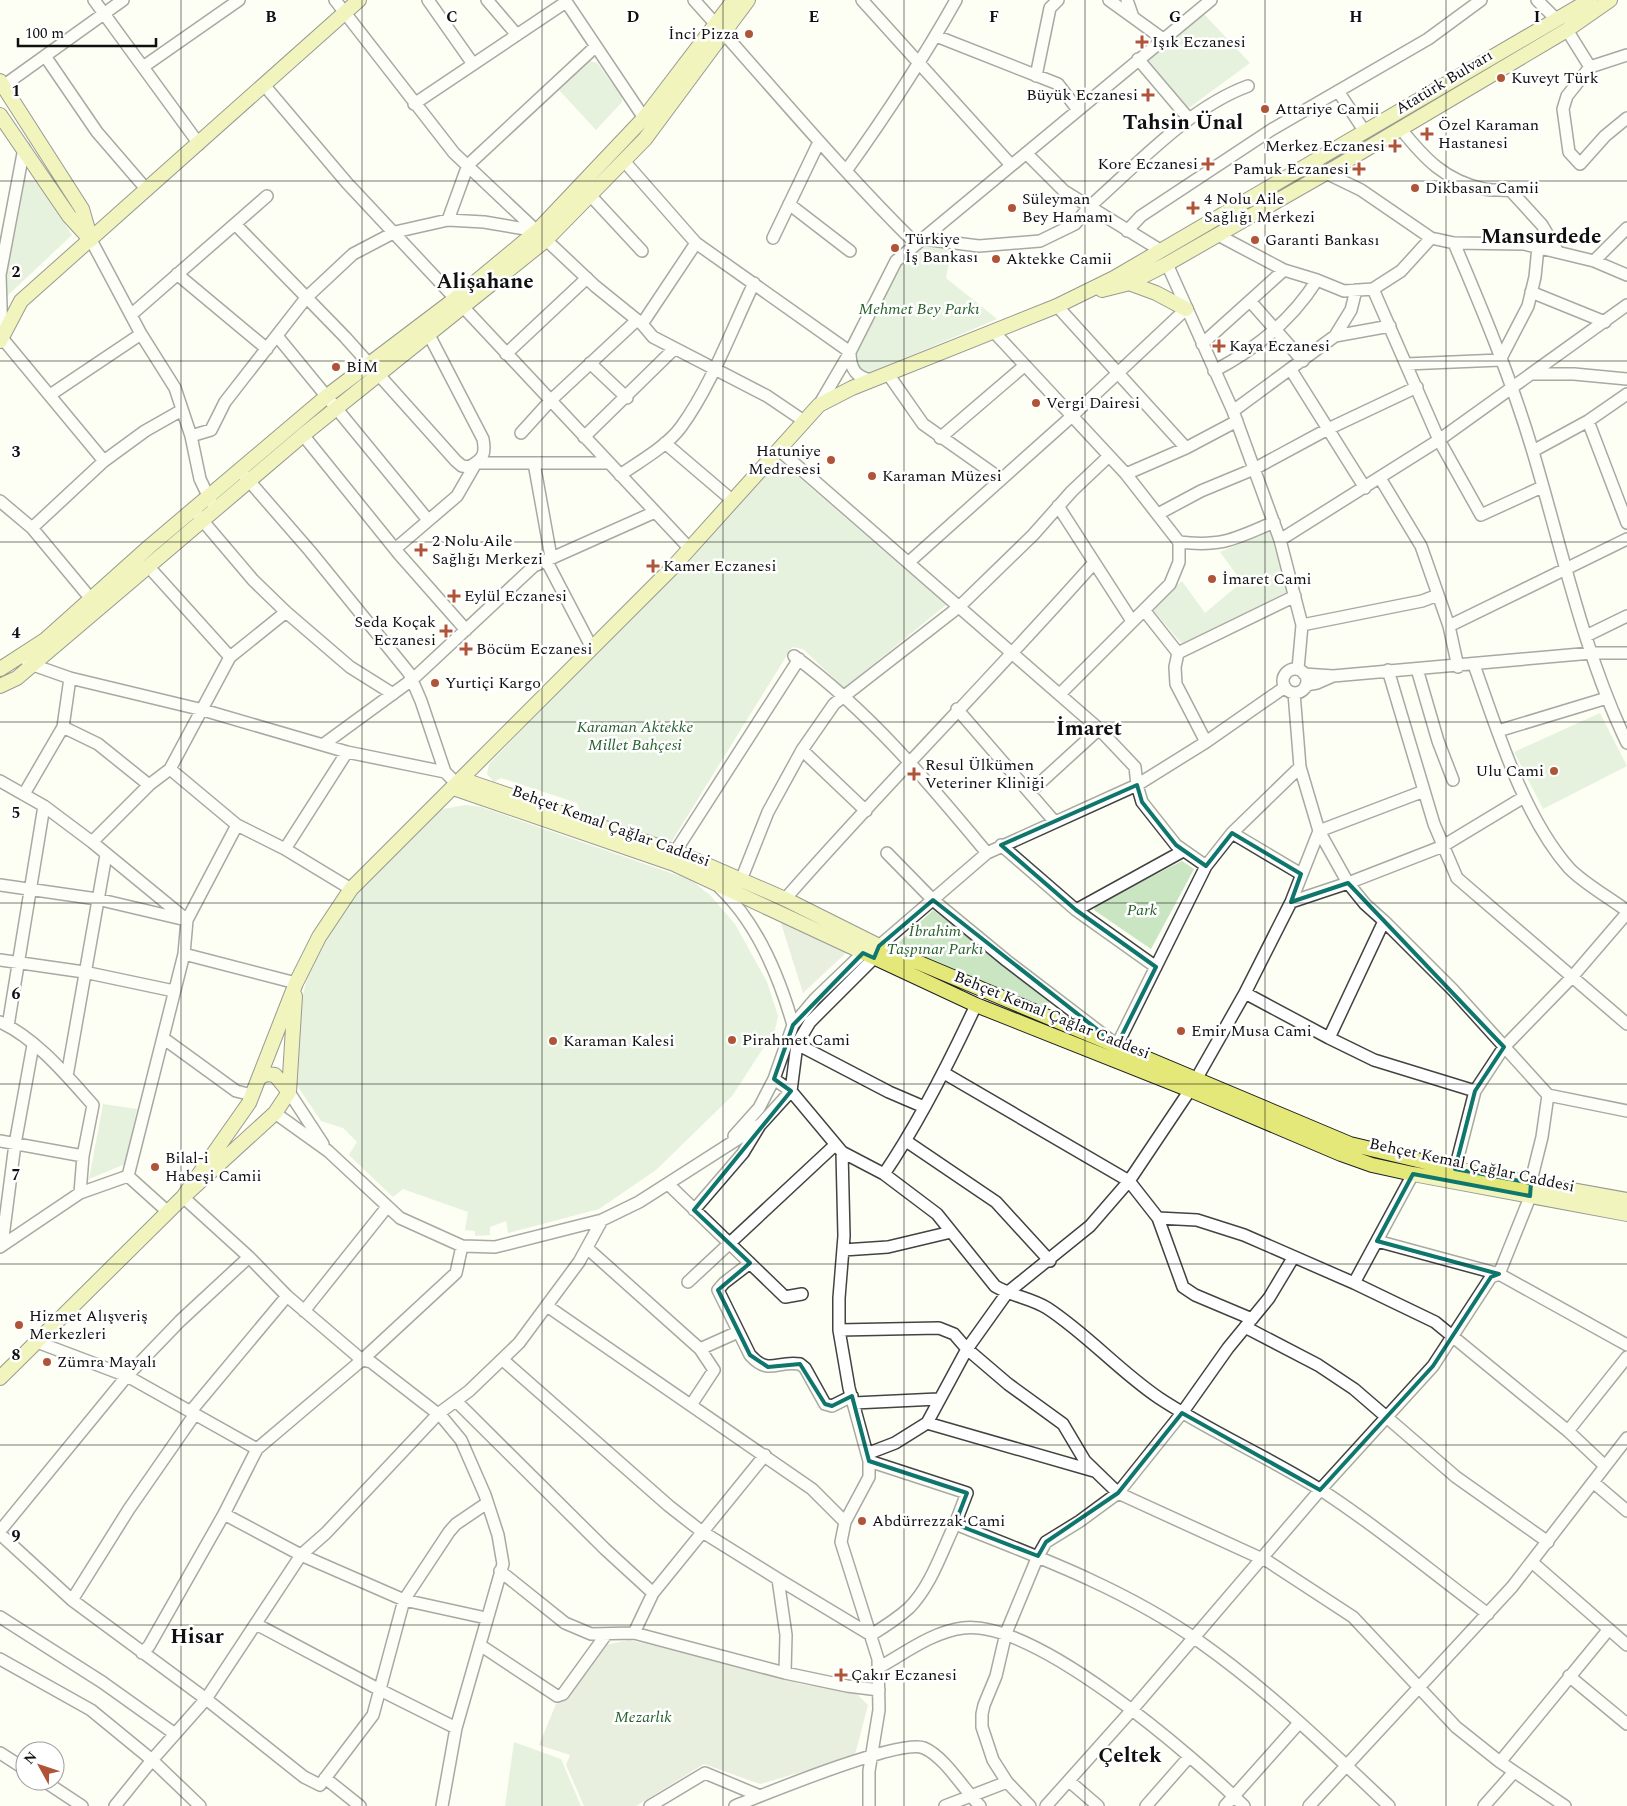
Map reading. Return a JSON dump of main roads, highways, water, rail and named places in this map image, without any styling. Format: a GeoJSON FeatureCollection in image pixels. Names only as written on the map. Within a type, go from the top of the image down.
{"type":"FeatureCollection","features":[{"type":"Feature","properties":{"kind":"main road"},"geometry":{"type":"LineString","coordinates":[[1,339],[21,301],[359,0]]}},
{"type":"Feature","properties":{"kind":"main road"},"geometry":{"type":"LineString","coordinates":[[244,475],[303,434],[336,407],[373,369],[458,303],[590,195],[645,140],[721,29],[734,0]]}},
{"type":"Feature","properties":{"kind":"main road"},"geometry":{"type":"LineString","coordinates":[[542,235],[748,0]]}},
{"type":"Feature","properties":{"kind":"main road","name":"Atatürk Bulvarı"},"geometry":{"type":"LineString","coordinates":[[1079,295],[1130,283],[1167,264],[1326,173],[1562,25],[1590,0]]}},
{"type":"Feature","properties":{"kind":"main road","name":"Atatürk Bulvarı"},"geometry":{"type":"LineString","coordinates":[[1079,295],[1114,278],[1365,132],[1610,0]]}},
{"type":"Feature","properties":{"kind":"main road"},"geometry":{"type":"LineString","coordinates":[[1,84],[82,209],[91,240]]}},
{"type":"Feature","properties":{"kind":"main road"},"geometry":{"type":"LineString","coordinates":[[0,115],[70,216],[91,240]]}},
{"type":"Feature","properties":{"kind":"main road"},"geometry":{"type":"LineString","coordinates":[[1160,250],[1167,264]]}},
{"type":"Feature","properties":{"kind":"main road"},"geometry":{"type":"LineString","coordinates":[[1114,278],[1156,292],[1186,309]]}},
{"type":"Feature","properties":{"kind":"main road"},"geometry":{"type":"LineString","coordinates":[[183,1196],[249,1103],[296,983],[319,937],[351,889],[690,548],[819,405],[873,380],[994,332],[1079,295]]}},
{"type":"Feature","properties":{"kind":"main road"},"geometry":{"type":"LineString","coordinates":[[0,686],[17,678],[45,640],[91,599],[212,503],[327,396],[428,333],[458,303]]}},
{"type":"Feature","properties":{"kind":"main road"},"geometry":{"type":"LineString","coordinates":[[0,669],[28,661],[148,566],[198,515]]}},
{"type":"Feature","properties":{"kind":"main road","name":"Behçet Kemal Çağlar Caddesi"},"geometry":{"type":"LineString","coordinates":[[457,783],[675,852],[785,899],[872,952],[976,1005],[1193,1084],[1350,1144],[1456,1169],[1627,1214]]}},
{"type":"Feature","properties":{"kind":"main road","name":"Behçet Kemal Çağlar Caddesi"},"geometry":{"type":"LineString","coordinates":[[457,783],[674,864],[872,952],[1116,1045],[1193,1084],[1341,1154],[1372,1165],[1413,1174],[1627,1200]]}},
{"type":"Feature","properties":{"kind":"main road"},"geometry":{"type":"LineString","coordinates":[[0,1378],[183,1196],[275,1114],[289,1092],[296,983]]}},
{"type":"Feature","properties":{"kind":"main road"},"geometry":{"type":"LineString","coordinates":[[259,1078],[266,1074],[275,1075],[289,1092]]}},
{"type":"Feature","properties":{"kind":"main road"},"geometry":{"type":"LineString","coordinates":[[252,1095],[260,1110],[275,1114]]}},
{"type":"Feature","properties":{"kind":"place","name":"İnci Pizza"},"geometry":{"type":"Point","coordinates":[749,34]}},
{"type":"Feature","properties":{"kind":"place","name":"Işık Eczanesi"},"geometry":{"type":"Point","coordinates":[1142,42]}},
{"type":"Feature","properties":{"kind":"place","name":"Kuveyt Türk"},"geometry":{"type":"Point","coordinates":[1501,78]}},
{"type":"Feature","properties":{"kind":"place","name":"Büyük Eczanesi"},"geometry":{"type":"Point","coordinates":[1148,95]}},
{"type":"Feature","properties":{"kind":"place","name":"Attariye Camii"},"geometry":{"type":"Point","coordinates":[1265,109]}},
{"type":"Feature","properties":{"kind":"place","name":"Özel Karaman Hastanesi"},"geometry":{"type":"Point","coordinates":[1427,134]}},
{"type":"Feature","properties":{"kind":"place","name":"Merkez Eczanesi"},"geometry":{"type":"Point","coordinates":[1395,146]}},
{"type":"Feature","properties":{"kind":"place","name":"Kore Eczanesi"},"geometry":{"type":"Point","coordinates":[1208,164]}},
{"type":"Feature","properties":{"kind":"place","name":"Pamuk Eczanesi"},"geometry":{"type":"Point","coordinates":[1359,169]}},
{"type":"Feature","properties":{"kind":"place","name":"Dikbasan Camii"},"geometry":{"type":"Point","coordinates":[1415,188]}},
{"type":"Feature","properties":{"kind":"place","name":"Süleyman Bey Hamamı"},"geometry":{"type":"Point","coordinates":[1012,208]}},
{"type":"Feature","properties":{"kind":"place","name":"4 Nolu Aile Sağlığı Merkezi"},"geometry":{"type":"Point","coordinates":[1193,208]}},
{"type":"Feature","properties":{"kind":"place","name":"Garanti Bankası"},"geometry":{"type":"Point","coordinates":[1255,240]}},
{"type":"Feature","properties":{"kind":"place","name":"Türkiye İş Bankası"},"geometry":{"type":"Point","coordinates":[895,248]}},
{"type":"Feature","properties":{"kind":"place","name":"Aktekke Camii"},"geometry":{"type":"Point","coordinates":[996,259]}},
{"type":"Feature","properties":{"kind":"place","name":"Kaya Eczanesi"},"geometry":{"type":"Point","coordinates":[1219,346]}},
{"type":"Feature","properties":{"kind":"place","name":"BİM"},"geometry":{"type":"Point","coordinates":[336,367]}},
{"type":"Feature","properties":{"kind":"place","name":"Vergi Dairesi"},"geometry":{"type":"Point","coordinates":[1036,403]}},
{"type":"Feature","properties":{"kind":"place","name":"Hatuniye Medresesi"},"geometry":{"type":"Point","coordinates":[831,460]}},
{"type":"Feature","properties":{"kind":"place","name":"Karaman Müzesi"},"geometry":{"type":"Point","coordinates":[872,476]}},
{"type":"Feature","properties":{"kind":"place","name":"2 Nolu Aile Sağlığı Merkezi"},"geometry":{"type":"Point","coordinates":[421,550]}},
{"type":"Feature","properties":{"kind":"place","name":"Kamer Eczanesi"},"geometry":{"type":"Point","coordinates":[653,566]}},
{"type":"Feature","properties":{"kind":"place","name":"İmaret Cami"},"geometry":{"type":"Point","coordinates":[1212,579]}},
{"type":"Feature","properties":{"kind":"place","name":"Eylül Eczanesi"},"geometry":{"type":"Point","coordinates":[454,596]}},
{"type":"Feature","properties":{"kind":"place","name":"Seda Koçak Eczanesi"},"geometry":{"type":"Point","coordinates":[446,631]}},
{"type":"Feature","properties":{"kind":"place","name":"Böcüm Eczanesi"},"geometry":{"type":"Point","coordinates":[466,649]}},
{"type":"Feature","properties":{"kind":"place","name":"Yurtiçi Kargo"},"geometry":{"type":"Point","coordinates":[435,683]}},
{"type":"Feature","properties":{"kind":"place","name":"Ulu Cami"},"geometry":{"type":"Point","coordinates":[1554,771]}},
{"type":"Feature","properties":{"kind":"place","name":"Resul Ülkümen Veteriner Kliniği"},"geometry":{"type":"Point","coordinates":[914,774]}},
{"type":"Feature","properties":{"kind":"place","name":"Emir Musa Cami"},"geometry":{"type":"Point","coordinates":[1181,1031]}},
{"type":"Feature","properties":{"kind":"place","name":"Pirahmet Cami"},"geometry":{"type":"Point","coordinates":[732,1040]}},
{"type":"Feature","properties":{"kind":"place","name":"Karaman Kalesi"},"geometry":{"type":"Point","coordinates":[553,1041]}},
{"type":"Feature","properties":{"kind":"place","name":"Bilal-i Habeşi Camii"},"geometry":{"type":"Point","coordinates":[155,1167]}},
{"type":"Feature","properties":{"kind":"place","name":"Hizmet Alışveriş Merkezleri"},"geometry":{"type":"Point","coordinates":[19,1325]}},
{"type":"Feature","properties":{"kind":"place","name":"Zümra Mayalı"},"geometry":{"type":"Point","coordinates":[47,1362]}},
{"type":"Feature","properties":{"kind":"place","name":"Abdürrezzak Cami"},"geometry":{"type":"Point","coordinates":[862,1521]}},
{"type":"Feature","properties":{"kind":"place","name":"Çakır Eczanesi"},"geometry":{"type":"Point","coordinates":[841,1675]}},
{"type":"Feature","properties":{"kind":"district","name":"Tahsin Ünal"},"geometry":{"type":"Point","coordinates":[1183,123]}},
{"type":"Feature","properties":{"kind":"district","name":"Mansurdede"},"geometry":{"type":"Point","coordinates":[1541,237]}},
{"type":"Feature","properties":{"kind":"district","name":"Alişahane"},"geometry":{"type":"Point","coordinates":[485,282]}},
{"type":"Feature","properties":{"kind":"district","name":"İmaret"},"geometry":{"type":"Point","coordinates":[1089,729]}},
{"type":"Feature","properties":{"kind":"district","name":"Hisar"},"geometry":{"type":"Point","coordinates":[197,1637]}},
{"type":"Feature","properties":{"kind":"district","name":"Çeltek"},"geometry":{"type":"Point","coordinates":[1130,1756]}},
{"type":"Feature","properties":{"kind":"park label","name":"Mehmet Bey Parkı"},"geometry":{"type":"Point","coordinates":[919,309]}},
{"type":"Feature","properties":{"kind":"park label","name":"Karaman Aktekke Millet Bahçesi"},"geometry":{"type":"Point","coordinates":[635,736]}},
{"type":"Feature","properties":{"kind":"park label","name":"Park"},"geometry":{"type":"Point","coordinates":[1142,910]}},
{"type":"Feature","properties":{"kind":"park label","name":"İbrahim Taşpınar Parkı"},"geometry":{"type":"Point","coordinates":[935,940]}},
{"type":"Feature","properties":{"kind":"park label","name":"Mezarlık"},"geometry":{"type":"Point","coordinates":[643,1717]}}]}
